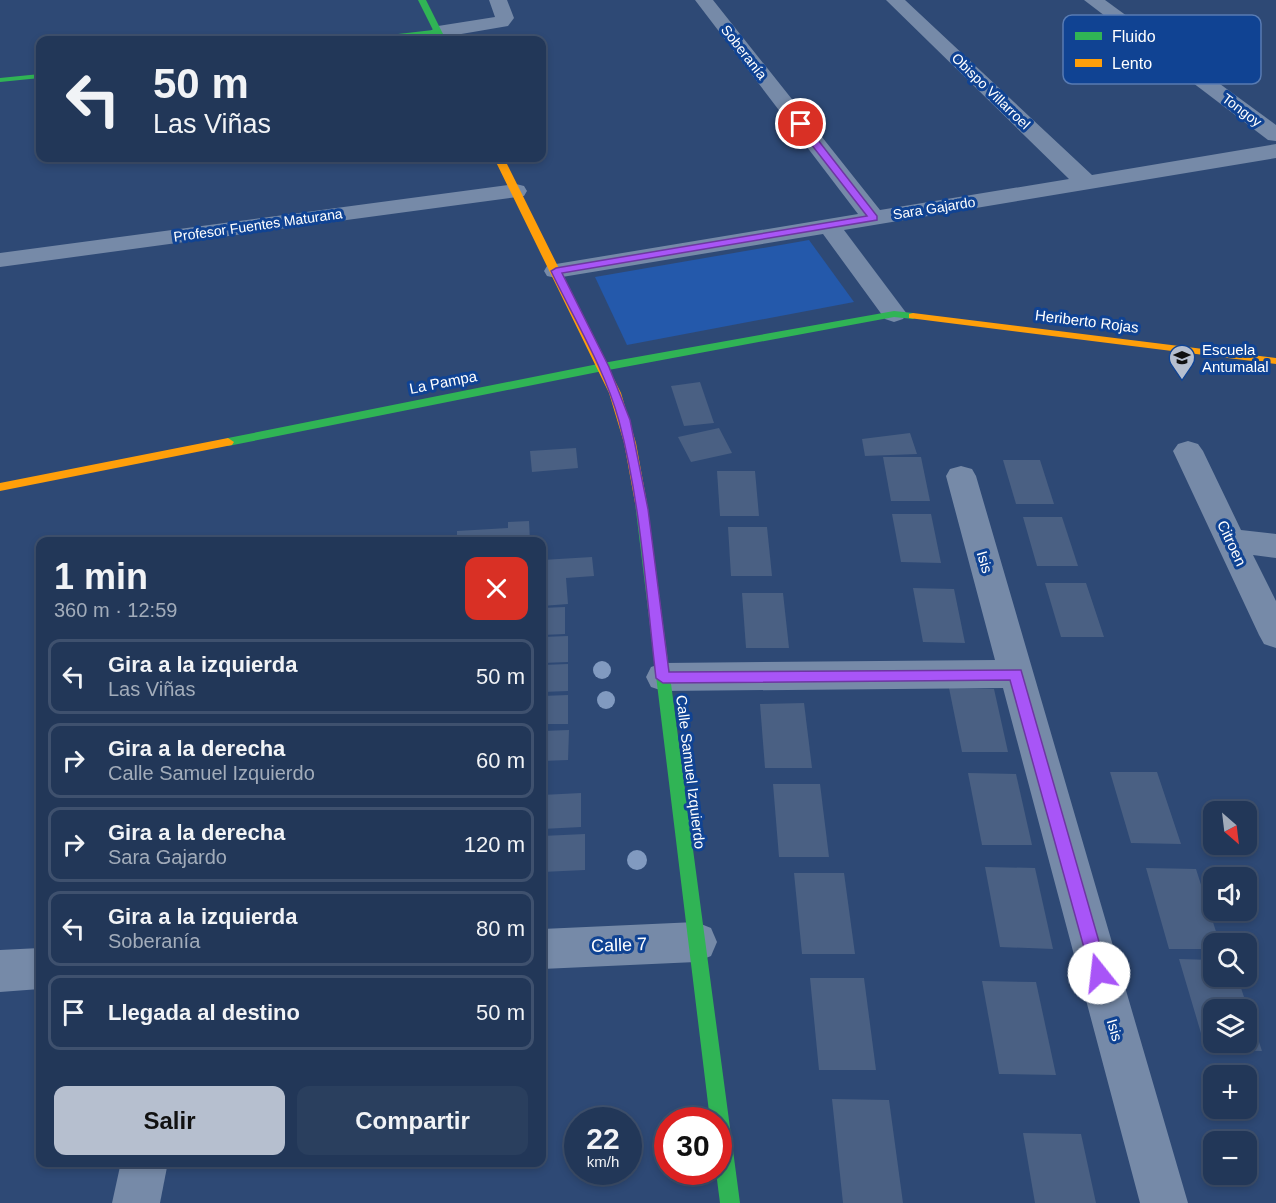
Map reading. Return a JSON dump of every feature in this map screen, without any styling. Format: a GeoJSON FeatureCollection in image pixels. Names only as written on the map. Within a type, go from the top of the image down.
{"type":"FeatureCollection","features":[{"type":"Feature","properties":{"kind":"street"},"geometry":{"type":"LineString","coordinates":[[422,0],[440,36],[492,26],[501,22],[501,8]]}},
{"type":"Feature","properties":{"kind":"street","name":"Soberanía"},"geometry":{"type":"LineString","coordinates":[[704,0],[874,218]]}},
{"type":"Feature","properties":{"kind":"street","name":"Obispo Villarroel"},"geometry":{"type":"LineString","coordinates":[[895,0],[1087,183]]}},
{"type":"Feature","properties":{"kind":"street","name":"Tongoy"},"geometry":{"type":"LineString","coordinates":[[1093,0],[1113,15]]}},
{"type":"Feature","properties":{"kind":"street"},"geometry":{"type":"LineString","coordinates":[[0,80],[36,76]]}},
{"type":"Feature","properties":{"kind":"street","name":"Tongoy"},"geometry":{"type":"LineString","coordinates":[[1207,84],[1276,135]]}},
{"type":"Feature","properties":{"kind":"street","name":"Sara Gajardo"},"geometry":{"type":"LineString","coordinates":[[556,271],[1276,151]]}},
{"type":"Feature","properties":{"kind":"street","name":"Calle Samuel Izquierdo"},"geometry":{"type":"LineString","coordinates":[[502,162],[603,367],[624,420],[635,467],[730,1203]]}},
{"type":"Feature","properties":{"kind":"street","name":"Profesor Fuentes Maturana"},"geometry":{"type":"LineString","coordinates":[[0,260],[516,191]]}},
{"type":"Feature","properties":{"kind":"street"},"geometry":{"type":"LineString","coordinates":[[829,226],[894,314]]}},
{"type":"Feature","properties":{"kind":"street","name":"Heriberto Rojas"},"geometry":{"type":"LineString","coordinates":[[894,314],[1276,361]]}},
{"type":"Feature","properties":{"kind":"street","name":"La Pampa"},"geometry":{"type":"LineString","coordinates":[[0,487],[603,367],[894,314]]}},
{"type":"Feature","properties":{"kind":"street","name":"Citroen"},"geometry":{"type":"LineString","coordinates":[[1188,451],[1276,635]]}},
{"type":"Feature","properties":{"kind":"street","name":"Isis"},"geometry":{"type":"LineString","coordinates":[[960,476],[1164,1203]]}},
{"type":"Feature","properties":{"kind":"street"},"geometry":{"type":"LineString","coordinates":[[1231,540],[1276,546]]}},
{"type":"Feature","properties":{"kind":"street"},"geometry":{"type":"LineString","coordinates":[[663,678],[1016,674]]}},
{"type":"Feature","properties":{"kind":"street","name":"Calle 7"},"geometry":{"type":"LineString","coordinates":[[546,949],[696,942]]}},
{"type":"Feature","properties":{"kind":"street"},"geometry":{"type":"LineString","coordinates":[[0,971],[36,969]]}},
{"type":"Feature","properties":{"kind":"street"},"geometry":{"type":"LineString","coordinates":[[136,1203],[144,1167]]}},
{"type":"Feature","properties":{"kind":"shaded area"},"geometry":{"type":"Polygon","coordinates":[[[809,240],[854,302],[627,345],[595,277],[809,240]]]}},
{"type":"Feature","properties":{"kind":"building"},"geometry":{"type":"Polygon","coordinates":[[[700,382],[714,423],[684,426],[671,386],[700,382]]]}},
{"type":"Feature","properties":{"kind":"building"},"geometry":{"type":"Polygon","coordinates":[[[719,428],[732,453],[691,462],[678,437],[719,428]]]}},
{"type":"Feature","properties":{"kind":"building"},"geometry":{"type":"Polygon","coordinates":[[[910,433],[917,454],[865,456],[862,439],[910,433]]]}},
{"type":"Feature","properties":{"kind":"building"},"geometry":{"type":"Polygon","coordinates":[[[576,448],[578,468],[532,472],[530,451],[576,448]]]}},
{"type":"Feature","properties":{"kind":"building"},"geometry":{"type":"Polygon","coordinates":[[[883,457],[921,457],[930,501],[891,501],[883,457]]]}},
{"type":"Feature","properties":{"kind":"building"},"geometry":{"type":"Polygon","coordinates":[[[1003,460],[1040,460],[1054,504],[1016,504],[1003,460]]]}},
{"type":"Feature","properties":{"kind":"building"},"geometry":{"type":"Polygon","coordinates":[[[717,471],[755,471],[759,516],[720,516],[717,471]]]}},
{"type":"Feature","properties":{"kind":"building"},"geometry":{"type":"Polygon","coordinates":[[[892,514],[931,514],[941,563],[901,562],[892,514]]]}},
{"type":"Feature","properties":{"kind":"building"},"geometry":{"type":"Polygon","coordinates":[[[1023,517],[1062,517],[1078,566],[1037,566],[1023,517]]]}},
{"type":"Feature","properties":{"kind":"building"},"geometry":{"type":"Polygon","coordinates":[[[529,521],[530,537],[457,537],[457,531],[508,528],[508,522],[529,521]]]}},
{"type":"Feature","properties":{"kind":"building"},"geometry":{"type":"Polygon","coordinates":[[[728,527],[767,527],[772,576],[731,576],[728,527]]]}},
{"type":"Feature","properties":{"kind":"building"},"geometry":{"type":"Polygon","coordinates":[[[592,557],[594,576],[566,578],[568,604],[546,606],[546,560],[592,557]]]}},
{"type":"Feature","properties":{"kind":"building"},"geometry":{"type":"Polygon","coordinates":[[[1045,583],[1086,583],[1104,637],[1061,637],[1045,583]]]}},
{"type":"Feature","properties":{"kind":"building"},"geometry":{"type":"Polygon","coordinates":[[[913,588],[954,589],[965,643],[923,642],[913,588]]]}},
{"type":"Feature","properties":{"kind":"building"},"geometry":{"type":"Polygon","coordinates":[[[742,593],[783,593],[789,648],[746,648],[742,593]]]}},
{"type":"Feature","properties":{"kind":"building"},"geometry":{"type":"Polygon","coordinates":[[[565,607],[565,634],[546,635],[546,608],[565,607]]]}},
{"type":"Feature","properties":{"kind":"building"},"geometry":{"type":"Polygon","coordinates":[[[568,636],[568,662],[546,663],[546,637],[568,636]]]}},
{"type":"Feature","properties":{"kind":"building"},"geometry":{"type":"Polygon","coordinates":[[[568,664],[568,691],[546,692],[546,665],[568,664]]]}},
{"type":"Feature","properties":{"kind":"building"},"geometry":{"type":"Polygon","coordinates":[[[949,688],[994,689],[1008,752],[962,752],[949,688]]]}},
{"type":"Feature","properties":{"kind":"building"},"geometry":{"type":"Polygon","coordinates":[[[568,695],[568,724],[546,724],[546,696],[568,695]]]}},
{"type":"Feature","properties":{"kind":"building"},"geometry":{"type":"Polygon","coordinates":[[[804,703],[812,768],[765,768],[760,704],[804,703]]]}},
{"type":"Feature","properties":{"kind":"building"},"geometry":{"type":"Polygon","coordinates":[[[569,730],[568,760],[546,761],[546,731],[569,730]]]}},
{"type":"Feature","properties":{"kind":"building"},"geometry":{"type":"Polygon","coordinates":[[[1110,772],[1157,772],[1181,844],[1131,843],[1110,772]]]}},
{"type":"Feature","properties":{"kind":"building"},"geometry":{"type":"Polygon","coordinates":[[[968,773],[1016,774],[1032,845],[982,845],[968,773]]]}},
{"type":"Feature","properties":{"kind":"building"},"geometry":{"type":"Polygon","coordinates":[[[773,784],[820,784],[829,857],[779,857],[773,784]]]}},
{"type":"Feature","properties":{"kind":"building"},"geometry":{"type":"Polygon","coordinates":[[[581,793],[581,827],[546,829],[546,795],[581,793]]]}},
{"type":"Feature","properties":{"kind":"building"},"geometry":{"type":"Polygon","coordinates":[[[585,834],[585,870],[546,872],[546,836],[585,834]]]}},
{"type":"Feature","properties":{"kind":"building"},"geometry":{"type":"Polygon","coordinates":[[[985,867],[1035,868],[1053,949],[1000,947],[985,867]]]}},
{"type":"Feature","properties":{"kind":"building"},"geometry":{"type":"Polygon","coordinates":[[[1146,868],[1196,869],[1203,891],[1203,921],[1213,921],[1216,933],[1203,933],[1203,949],[1169,949],[1146,868]]]}},
{"type":"Feature","properties":{"kind":"building"},"geometry":{"type":"Polygon","coordinates":[[[794,873],[844,873],[855,954],[802,954],[794,873]]]}},
{"type":"Feature","properties":{"kind":"building"},"geometry":{"type":"Polygon","coordinates":[[[1179,959],[1203,960],[1203,987],[1241,987],[1245,999],[1203,999],[1203,1040],[1179,959]]]}},
{"type":"Feature","properties":{"kind":"building"},"geometry":{"type":"Polygon","coordinates":[[[810,978],[864,978],[876,1070],[819,1070],[810,978]]]}},
{"type":"Feature","properties":{"kind":"building"},"geometry":{"type":"Polygon","coordinates":[[[982,981],[1036,982],[1056,1075],[999,1074],[982,981]]]}},
{"type":"Feature","properties":{"kind":"building"},"geometry":{"type":"Polygon","coordinates":[[[1257,1036],[1262,1051],[1257,1051],[1257,1036]]]}},
{"type":"Feature","properties":{"kind":"building"},"geometry":{"type":"Polygon","coordinates":[[[832,1099],[889,1100],[903,1203],[843,1203],[832,1099]]]}},
{"type":"Feature","properties":{"kind":"building"},"geometry":{"type":"Polygon","coordinates":[[[1023,1133],[1081,1134],[1096,1203],[1035,1203],[1023,1133]]]}},
{"type":"Feature","properties":{"kind":"traffic: fast"},"geometry":{"type":"LineString","coordinates":[[422,0],[440,36]]}},
{"type":"Feature","properties":{"kind":"traffic: fast"},"geometry":{"type":"LineString","coordinates":[[400,36],[438,32]]}},
{"type":"Feature","properties":{"kind":"traffic: fast"},"geometry":{"type":"LineString","coordinates":[[0,80],[36,76]]}},
{"type":"Feature","properties":{"kind":"traffic: fast"},"geometry":{"type":"LineString","coordinates":[[228,442],[603,367],[894,314],[913,316]]}},
{"type":"Feature","properties":{"kind":"traffic: fast"},"geometry":{"type":"LineString","coordinates":[[641,503],[730,1203]]}},
{"type":"Feature","properties":{"kind":"traffic: slow"},"geometry":{"type":"LineString","coordinates":[[501,162],[615,393],[630,443],[641,503]]}},
{"type":"Feature","properties":{"kind":"traffic: slow"},"geometry":{"type":"LineString","coordinates":[[913,316],[1276,361]]}},
{"type":"Feature","properties":{"kind":"traffic: slow"},"geometry":{"type":"LineString","coordinates":[[0,487],[228,442]]}},
{"type":"Feature","properties":{"kind":"place","name":"Escuela Antumalal"},"geometry":{"type":"Point","coordinates":[1182,381]}},
{"type":"Feature","properties":{"kind":"route"},"geometry":{"type":"LineString","coordinates":[[801,124],[874,218],[556,271],[615,393],[624,420],[633,455],[642,509],[663,678],[1016,674],[1099,973]]}}]}
